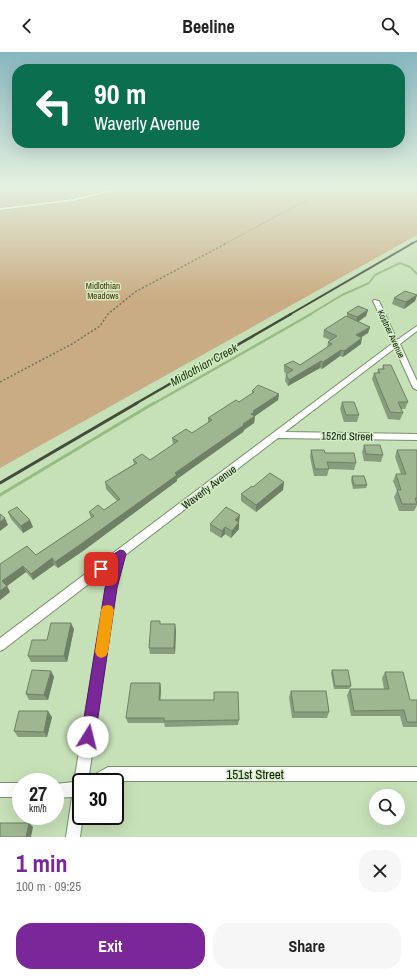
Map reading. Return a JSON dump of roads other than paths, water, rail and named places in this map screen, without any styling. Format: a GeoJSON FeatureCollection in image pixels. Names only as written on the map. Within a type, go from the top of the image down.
{"type":"FeatureCollection","features":[{"type":"Feature","properties":{"kind":"street","name":"Kostner Avenue"},"geometry":{"type":"LineString","coordinates":[[376,301],[417,388]]}},
{"type":"Feature","properties":{"kind":"street","name":"Waverly Avenue"},"geometry":{"type":"LineString","coordinates":[[0,645],[417,328]]}},
{"type":"Feature","properties":{"kind":"street","name":"152nd Street"},"geometry":{"type":"LineString","coordinates":[[278,435],[417,437]]}},
{"type":"Feature","properties":{"kind":"street"},"geometry":{"type":"LineString","coordinates":[[83,773],[111,588],[120,554]]}},
{"type":"Feature","properties":{"kind":"street","name":"151st Street"},"geometry":{"type":"LineString","coordinates":[[124,774],[417,774]]}},
{"type":"Feature","properties":{"kind":"street"},"geometry":{"type":"LineString","coordinates":[[0,790],[12,790]]}},
{"type":"Feature","properties":{"kind":"street"},"geometry":{"type":"LineString","coordinates":[[72,837],[74,825]]}},
{"type":"Feature","properties":{"kind":"waterway","name":"Midlothian Creek"},"geometry":{"type":"LineString","coordinates":[[309,315],[342,295],[369,283],[375,275],[400,263],[410,267],[417,274]]}},
{"type":"Feature","properties":{"kind":"waterway","name":"Midlothian Creek"},"geometry":{"type":"LineString","coordinates":[[153,404],[311,314]]}},
{"type":"Feature","properties":{"kind":"waterway","name":"Midlothian Creek"},"geometry":{"type":"LineString","coordinates":[[0,495],[154,403]]}},
{"type":"Feature","properties":{"kind":"railway"},"geometry":{"type":"LineString","coordinates":[[413,243],[417,241]]}},
{"type":"Feature","properties":{"kind":"railway"},"geometry":{"type":"LineString","coordinates":[[289,315],[413,243]]}},
{"type":"Feature","properties":{"kind":"railway"},"geometry":{"type":"LineString","coordinates":[[135,404],[291,314]]}},
{"type":"Feature","properties":{"kind":"railway"},"geometry":{"type":"LineString","coordinates":[[0,483],[137,403]]}},
{"type":"Feature","properties":{"kind":"park label","name":"Midlothian Meadows"},"geometry":{"type":"Point","coordinates":[103,292]}}]}
